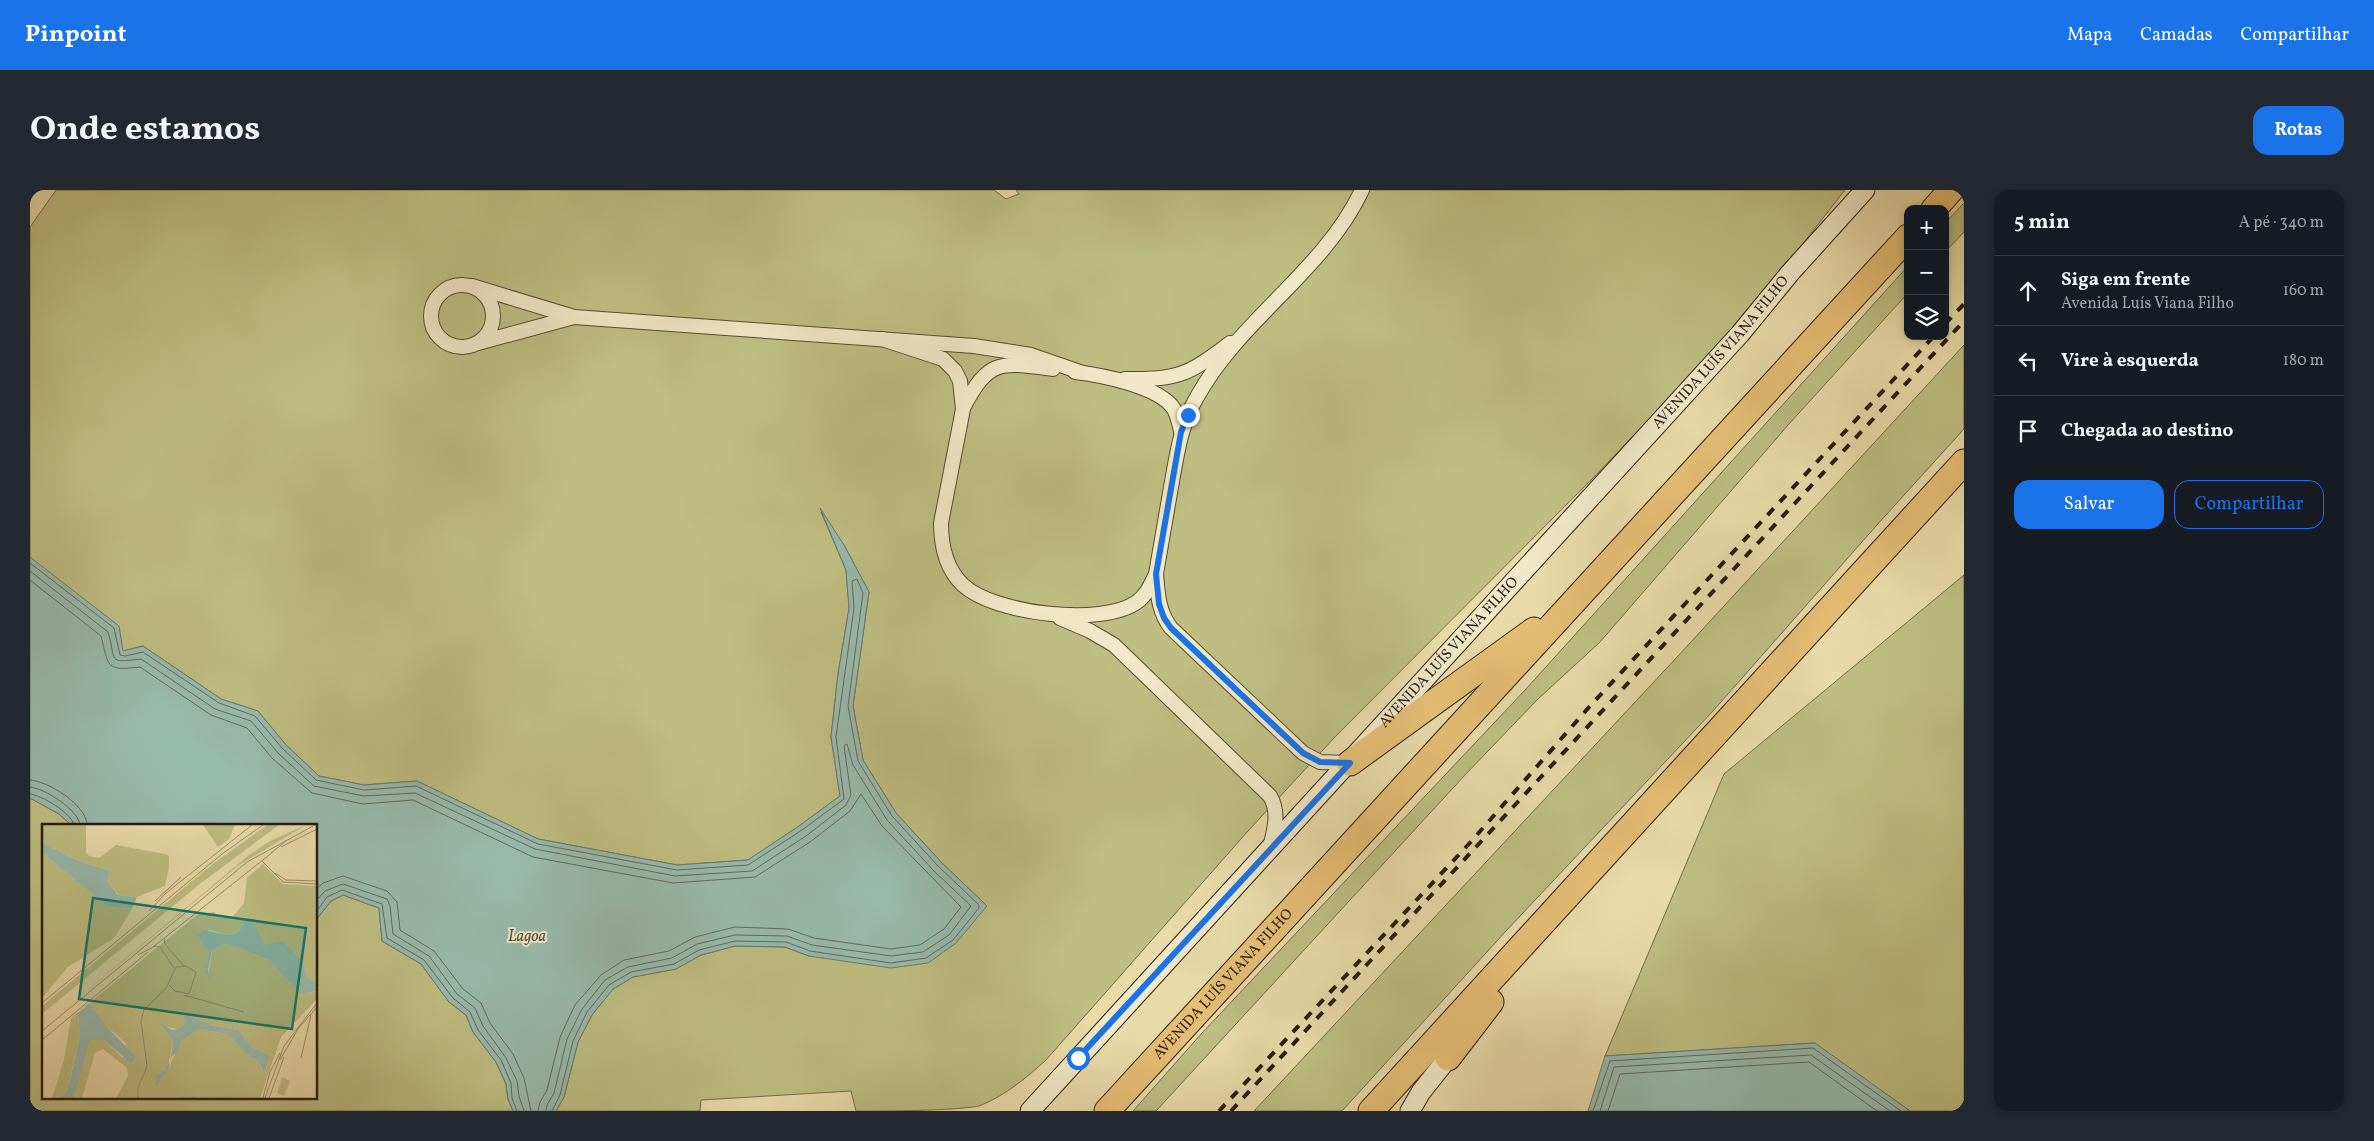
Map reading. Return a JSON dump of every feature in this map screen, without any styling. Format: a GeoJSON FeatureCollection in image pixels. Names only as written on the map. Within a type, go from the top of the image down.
{"type":"FeatureCollection","features":[{"type":"Feature","properties":{"kind":"highway"},"geometry":{"type":"LineString","coordinates":[[1938,205],[1951,190]]}},
{"type":"Feature","properties":{"kind":"highway","name":"AVENIDA LUÍS VIANA FILHO"},"geometry":{"type":"LineString","coordinates":[[1107,1111],[1904,241]]}},
{"type":"Feature","properties":{"kind":"highway"},"geometry":{"type":"LineString","coordinates":[[1371,1111],[1590,874],[1964,462]]}},
{"type":"Feature","properties":{"kind":"highway"},"geometry":{"type":"LineString","coordinates":[[1350,763],[1577,599]]}},
{"type":"Feature","properties":{"kind":"highway"},"geometry":{"type":"LineString","coordinates":[[1448,1058],[1590,874]]}},
{"type":"Feature","properties":{"kind":"main road","name":"AVENIDA LUÍS VIANA FILHO"},"geometry":{"type":"LineString","coordinates":[[1030,1111],[1740,334],[1790,273],[1859,197]]}},
{"type":"Feature","properties":{"kind":"main road"},"geometry":{"type":"LineString","coordinates":[[1410,1111],[1421,1092],[1448,1058]]}},
{"type":"Feature","properties":{"kind":"main road"},"geometry":{"type":"LineString","coordinates":[[1422,1111],[1448,1058]]}},
{"type":"Feature","properties":{"kind":"street"},"geometry":{"type":"LineString","coordinates":[[1350,763],[1320,762],[1303,753],[1171,628],[1164,618],[1159,604],[1156,574],[1181,432],[1207,380],[1245,332],[1320,253],[1354,207],[1362,190]]}},
{"type":"Feature","properties":{"kind":"street"},"geometry":{"type":"LineString","coordinates":[[574,317],[461,347],[446,343],[438,336],[433,327],[431,316],[432,306],[444,290],[452,286],[472,286],[574,317],[974,346],[1021,354],[1083,373]]}},
{"type":"Feature","properties":{"kind":"street"},"geometry":{"type":"LineString","coordinates":[[472,286],[480,290],[488,298],[493,313],[491,328],[477,344]]}},
{"type":"Feature","properties":{"kind":"street"},"geometry":{"type":"LineString","coordinates":[[1112,379],[1150,380],[1182,375],[1195,368],[1245,332]]}},
{"type":"Feature","properties":{"kind":"street"},"geometry":{"type":"LineString","coordinates":[[882,339],[943,359],[949,363],[960,381],[963,409],[941,522],[941,539],[947,561],[962,585],[984,599],[1052,615],[1090,630],[1114,645],[1270,796],[1276,812],[1275,828],[1269,849]]}},
{"type":"Feature","properties":{"kind":"street"},"geometry":{"type":"LineString","coordinates":[[963,409],[982,376],[1000,366],[1019,365],[1083,373],[1112,379],[1162,398],[1174,410],[1181,432]]}},
{"type":"Feature","properties":{"kind":"street"},"geometry":{"type":"LineString","coordinates":[[1052,615],[1100,615],[1129,607],[1146,593],[1156,574]]}},
{"type":"Feature","properties":{"kind":"green space"},"geometry":{"type":"Polygon","coordinates":[[[56,190],[994,190],[1006,199],[1019,194],[1016,190],[1845,190],[1743,320],[1594,477],[1335,737],[1248,831],[1046,1060],[1015,1086],[979,1106],[936,1110],[856,1111],[851,1091],[701,1100],[700,1111],[556,1111],[564,1097],[578,1042],[592,1015],[613,989],[633,977],[676,969],[701,955],[735,946],[785,947],[809,956],[987,906],[942,863],[896,813],[863,760],[853,706],[869,592],[844,545],[821,512],[846,570],[849,608],[838,674],[831,737],[840,796],[748,860],[677,865],[538,839],[417,781],[364,785],[319,776],[286,745],[258,711],[221,699],[143,646],[123,651],[30,557],[30,227],[56,190]]]}},
{"type":"Feature","properties":{"kind":"green space"},"geometry":{"type":"Polygon","coordinates":[[[1964,203],[1964,232],[1949,248],[1949,219],[1964,203]]]}},
{"type":"Feature","properties":{"kind":"green space"},"geometry":{"type":"Polygon","coordinates":[[[1904,270],[1904,297],[1789,424],[1600,642],[1537,700],[1465,775],[1156,1111],[1133,1111],[1202,1033],[1526,689],[1904,270]]]}},
{"type":"Feature","properties":{"kind":"green space"},"geometry":{"type":"Polygon","coordinates":[[[1964,345],[1964,429],[1713,711],[1506,931],[1342,1111],[1254,1111],[1678,656],[1964,345]]]}},
{"type":"Feature","properties":{"kind":"green space"},"geometry":{"type":"Polygon","coordinates":[[[1964,575],[1964,1111],[1910,1111],[1814,1043],[1605,1056],[1724,774],[1964,575]]]}},
{"type":"Feature","properties":{"kind":"green space"},"geometry":{"type":"Polygon","coordinates":[[[30,798],[59,814],[70,824],[42,824],[42,1098],[318,1098],[318,917],[331,901],[343,895],[379,908],[382,941],[421,964],[449,1002],[466,1015],[473,1032],[496,1062],[506,1084],[508,1099],[513,1111],[30,1111],[30,798]]]}},
{"type":"Feature","properties":{"kind":"water","name":"Lagoa"},"geometry":{"type":"Polygon","coordinates":[[[820,508],[844,545],[869,592],[853,706],[863,760],[896,813],[942,863],[987,906],[956,943],[928,963],[891,968],[809,956],[785,947],[735,946],[701,955],[676,969],[633,977],[613,989],[592,1015],[578,1042],[564,1097],[556,1111],[513,1111],[508,1099],[506,1084],[496,1062],[473,1032],[466,1015],[449,1002],[421,964],[382,941],[379,908],[343,895],[331,901],[318,917],[318,824],[70,824],[59,814],[30,798],[30,557],[119,626],[123,651],[143,646],[221,699],[258,711],[286,745],[319,776],[364,785],[417,781],[538,839],[677,865],[748,860],[840,796],[831,737],[838,674],[849,608],[846,570],[820,508]]]}},
{"type":"Feature","properties":{"kind":"water"},"geometry":{"type":"Polygon","coordinates":[[[1815,1043],[1910,1111],[1588,1111],[1605,1056],[1815,1043]]]}},
{"type":"Feature","properties":{"kind":"railway"},"geometry":{"type":"LineString","coordinates":[[1949,320],[1964,304]]}},
{"type":"Feature","properties":{"kind":"railway"},"geometry":{"type":"LineString","coordinates":[[1231,1111],[1964,321]]}},
{"type":"Feature","properties":{"kind":"railway"},"geometry":{"type":"LineString","coordinates":[[1219,1111],[1468,845],[1590,706],[1930,340]]}},
{"type":"Feature","properties":{"kind":"route"},"geometry":{"type":"LineString","coordinates":[[1078,1058],[1350,763],[1334,764],[1320,762],[1303,753],[1171,628],[1164,618],[1159,604],[1156,574],[1181,432],[1188,415]]}}]}
